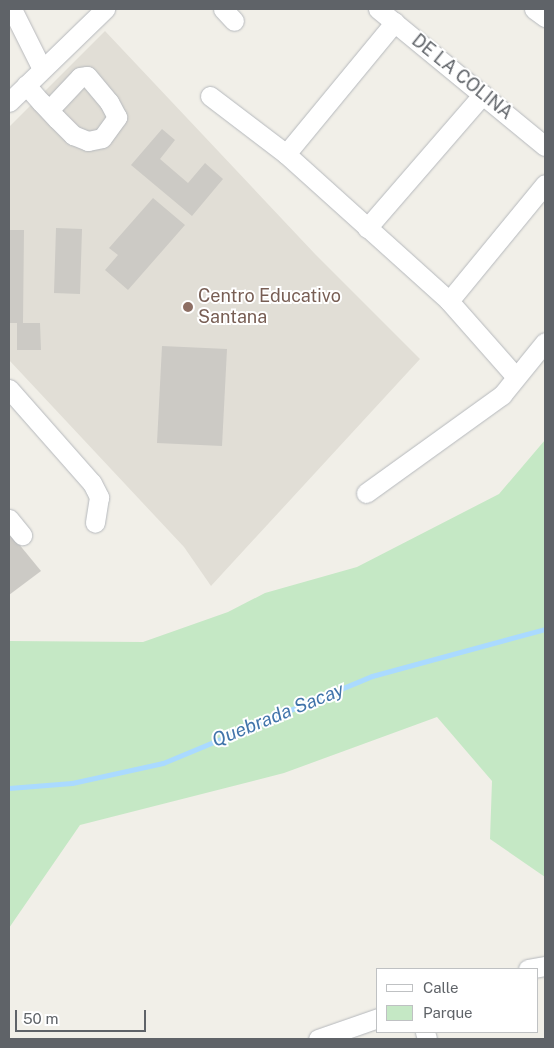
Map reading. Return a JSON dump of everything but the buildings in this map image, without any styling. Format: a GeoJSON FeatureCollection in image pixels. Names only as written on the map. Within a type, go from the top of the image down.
{"type":"FeatureCollection","features":[{"type":"Feature","properties":{"kind":"street"},"geometry":{"type":"LineString","coordinates":[[12,9],[42,69]]}},
{"type":"Feature","properties":{"kind":"street"},"geometry":{"type":"LineString","coordinates":[[9,102],[105,9]]}},
{"type":"Feature","properties":{"kind":"street","name":"DE LA COLINA"},"geometry":{"type":"LineString","coordinates":[[378,9],[484,94],[545,146]]}},
{"type":"Feature","properties":{"kind":"street"},"geometry":{"type":"LineString","coordinates":[[534,9],[545,17]]}},
{"type":"Feature","properties":{"kind":"street"},"geometry":{"type":"LineString","coordinates":[[286,154],[394,22]]}},
{"type":"Feature","properties":{"kind":"street"},"geometry":{"type":"LineString","coordinates":[[26,85],[48,110]]}},
{"type":"Feature","properties":{"kind":"street"},"geometry":{"type":"LineString","coordinates":[[367,228],[484,94]]}},
{"type":"Feature","properties":{"kind":"street"},"geometry":{"type":"LineString","coordinates":[[210,96],[286,154],[448,300],[516,377]]}},
{"type":"Feature","properties":{"kind":"street"},"geometry":{"type":"LineString","coordinates":[[448,300],[545,184]]}},
{"type":"Feature","properties":{"kind":"street"},"geometry":{"type":"LineString","coordinates":[[366,493],[502,395],[545,342]]}},
{"type":"Feature","properties":{"kind":"street"},"geometry":{"type":"LineString","coordinates":[[9,389],[92,483],[99,497],[95,523]]}},
{"type":"Feature","properties":{"kind":"street"},"geometry":{"type":"LineString","coordinates":[[9,519],[22,535]]}},
{"type":"Feature","properties":{"kind":"street"},"geometry":{"type":"LineString","coordinates":[[318,1039],[376,1019]]}},
{"type":"Feature","properties":{"kind":"shaded area","name":"Centro Educativo Santana"},"geometry":{"type":"Polygon","coordinates":[[[105,31],[315,254],[420,359],[211,586],[184,547],[9,360],[9,127],[105,31]]]}},
{"type":"Feature","properties":{"kind":"green space"},"geometry":{"type":"Polygon","coordinates":[[[545,440],[545,877],[490,839],[492,781],[437,717],[284,773],[80,825],[9,928],[9,641],[143,642],[228,612],[265,593],[357,567],[499,494],[545,440]]]}},
{"type":"Feature","properties":{"kind":"waterway","name":"Quebrada Sacay"},"geometry":{"type":"LineString","coordinates":[[9,788],[72,783],[163,763],[372,676],[545,629]]}},
{"type":"Feature","properties":{"kind":"place","name":"Centro Educativo Santana"},"geometry":{"type":"Point","coordinates":[188,307]}}]}
